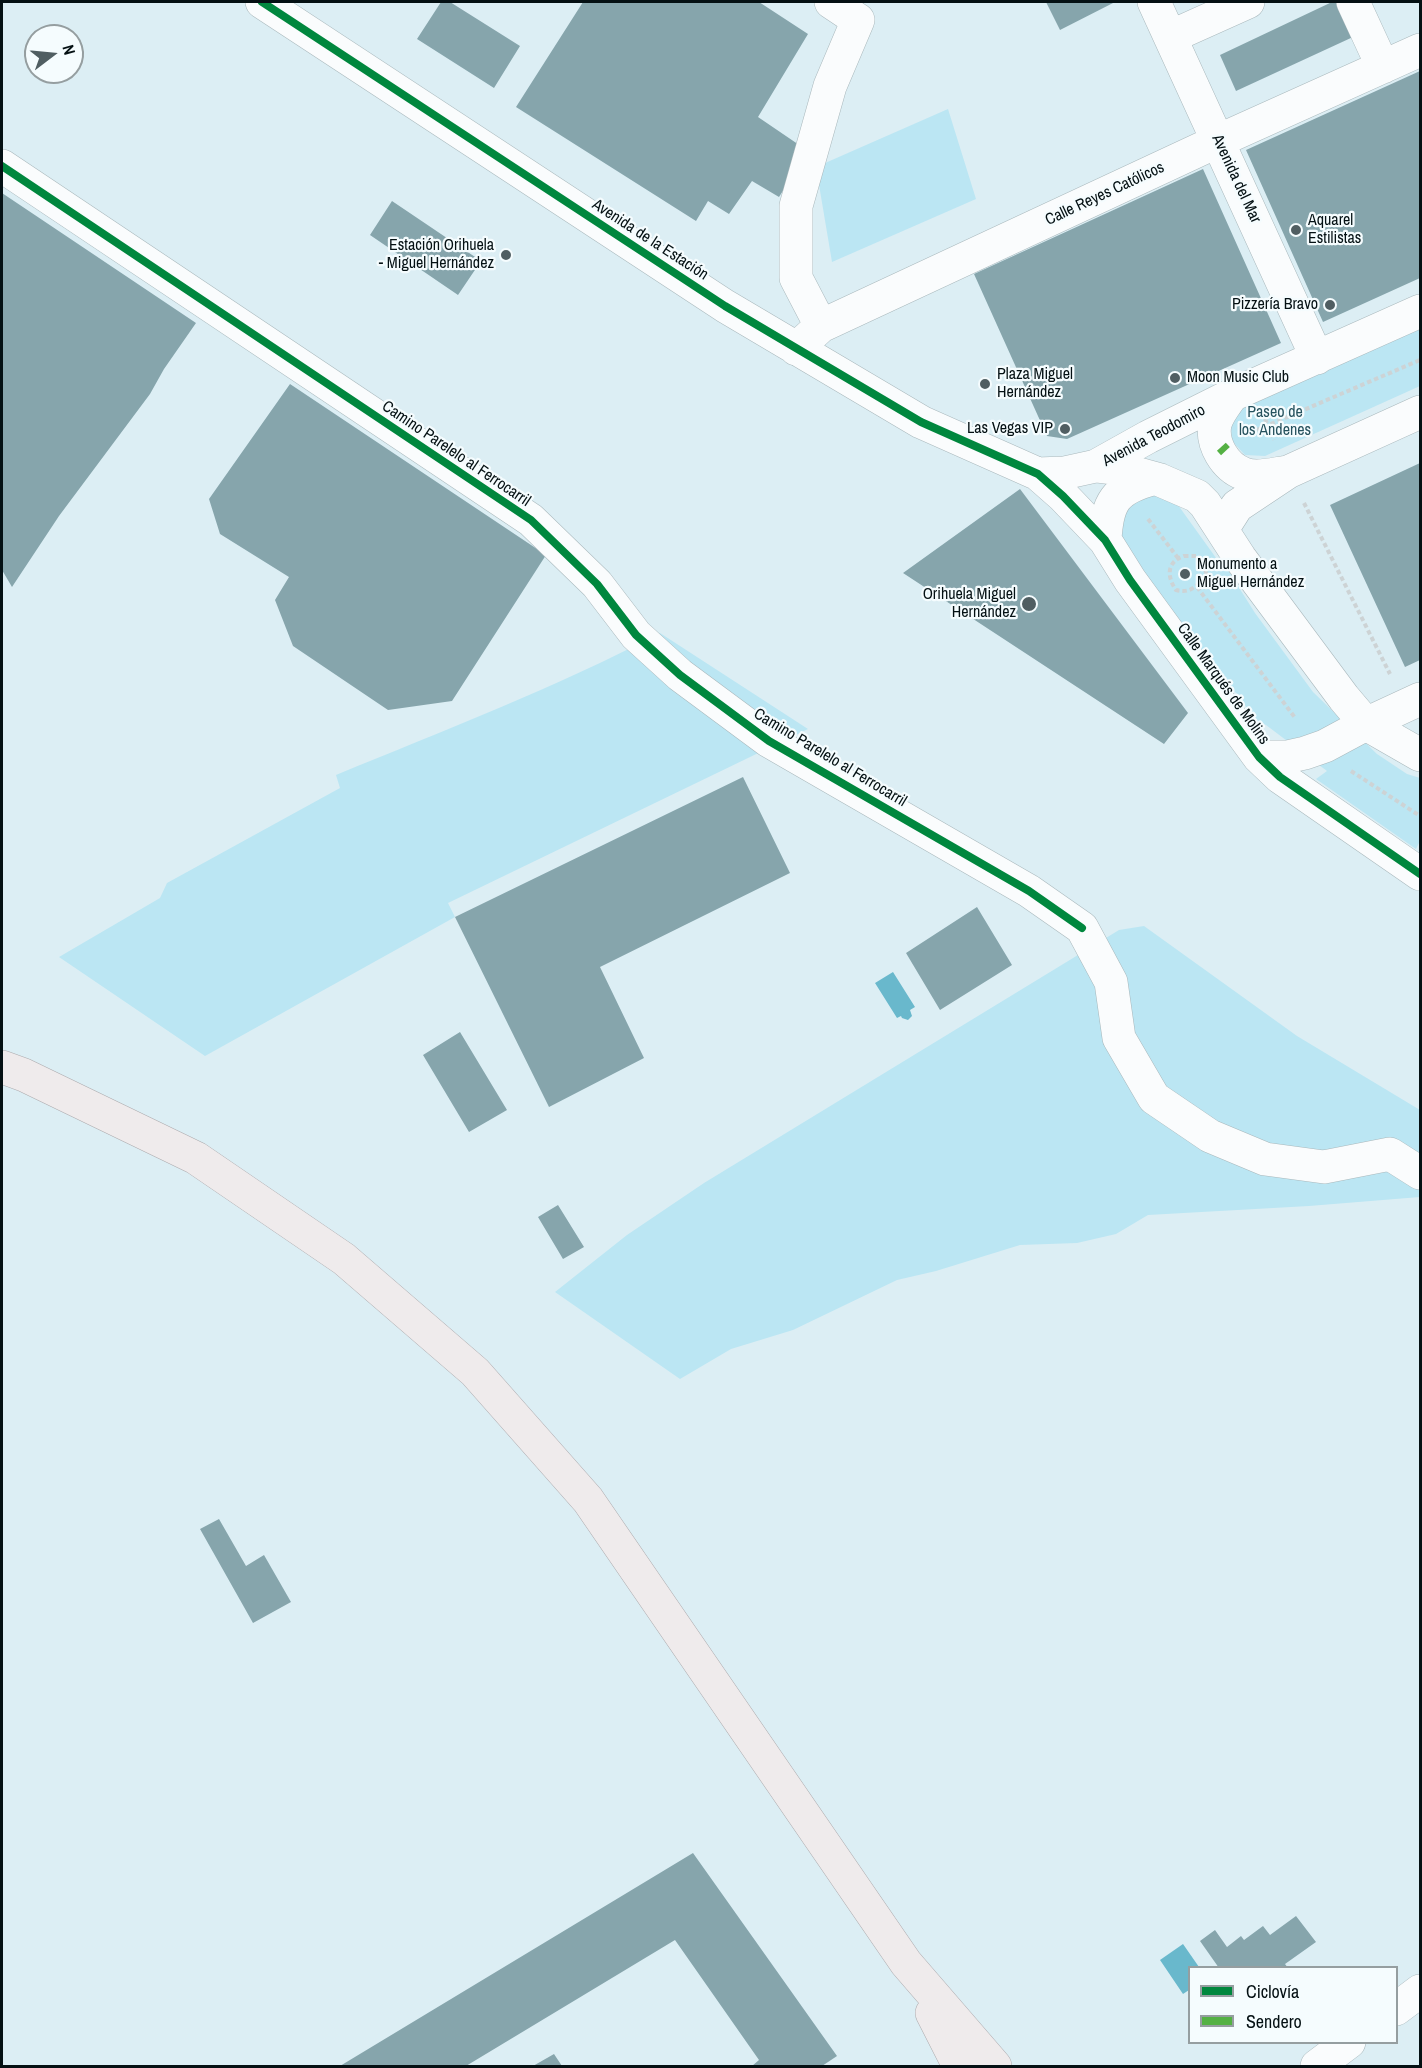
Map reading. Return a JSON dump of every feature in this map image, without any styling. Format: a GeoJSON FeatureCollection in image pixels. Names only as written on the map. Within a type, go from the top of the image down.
{"type":"FeatureCollection","features":[{"type":"Feature","properties":{"kind":"main road"},"geometry":{"type":"LineString","coordinates":[[2,1067],[24,1075],[196,1158],[344,1259],[475,1372],[588,1500],[906,1963],[994,2067]]}},
{"type":"Feature","properties":{"kind":"main road"},"geometry":{"type":"LineString","coordinates":[[906,1963],[959,2067]]}},
{"type":"Feature","properties":{"kind":"street","name":"Avenida de la Estación"},"geometry":{"type":"LineString","coordinates":[[262,2],[725,306],[795,349],[921,422],[1038,474]]}},
{"type":"Feature","properties":{"kind":"street"},"geometry":{"type":"LineString","coordinates":[[821,326],[796,278],[796,206],[830,86],[858,20],[831,2]]}},
{"type":"Feature","properties":{"kind":"street","name":"Avenida del Mar"},"geometry":{"type":"LineString","coordinates":[[1154,2],[1317,358]]}},
{"type":"Feature","properties":{"kind":"street"},"geometry":{"type":"LineString","coordinates":[[1170,37],[1248,2]]}},
{"type":"Feature","properties":{"kind":"street"},"geometry":{"type":"LineString","coordinates":[[1353,2],[1383,67]]}},
{"type":"Feature","properties":{"kind":"street","name":"Calle Reyes Católicos"},"geometry":{"type":"LineString","coordinates":[[795,349],[821,326],[1218,141],[1420,50]]}},
{"type":"Feature","properties":{"kind":"street","name":"Camino Parelelo al Ferrocarril"},"geometry":{"type":"LineString","coordinates":[[2,166],[531,520],[597,584],[636,635],[680,675],[769,741],[1029,891],[1082,928],[1111,982],[1119,1038],[1155,1098],[1210,1136],[1265,1159],[1324,1167],[1390,1155],[1420,1173]]}},
{"type":"Feature","properties":{"kind":"street","name":"Avenida Teodomiro"},"geometry":{"type":"LineString","coordinates":[[1038,474],[1064,473],[1096,466],[1148,437],[1242,391],[1420,312]]}},
{"type":"Feature","properties":{"kind":"street","name":"Avenida Teodomiro"},"geometry":{"type":"LineString","coordinates":[[1226,447],[1214,426],[1219,413],[1242,391]]}},
{"type":"Feature","properties":{"kind":"street"},"geometry":{"type":"LineString","coordinates":[[1222,528],[1237,506],[1288,472],[1420,412]]}},
{"type":"Feature","properties":{"kind":"street"},"geometry":{"type":"LineString","coordinates":[[1226,447],[1228,462],[1244,474],[1261,476],[1288,472]]}},
{"type":"Feature","properties":{"kind":"street"},"geometry":{"type":"LineString","coordinates":[[1096,466],[1120,469],[1152,479],[1193,494],[1205,504],[1240,558],[1344,698],[1366,724],[1420,755]]}},
{"type":"Feature","properties":{"kind":"street","name":"Calle Marqués de Molins"},"geometry":{"type":"LineString","coordinates":[[1038,474],[1063,496],[1105,540],[1130,580],[1259,757],[1280,777],[1420,874]]}},
{"type":"Feature","properties":{"kind":"street"},"geometry":{"type":"LineString","coordinates":[[1105,540],[1106,518],[1119,493],[1135,484],[1152,479]]}},
{"type":"Feature","properties":{"kind":"street","name":"Calle Marqués de Molins"},"geometry":{"type":"LineString","coordinates":[[1259,757],[1287,757],[1325,746],[1418,700]]}},
{"type":"Feature","properties":{"kind":"street"},"geometry":{"type":"LineString","coordinates":[[1398,2007],[1420,1991]]}},
{"type":"Feature","properties":{"kind":"path"},"geometry":{"type":"LineString","coordinates":[[1226,447],[1268,425],[1420,360]]}},
{"type":"Feature","properties":{"kind":"path"},"geometry":{"type":"LineString","coordinates":[[1242,391],[1268,425],[1288,472],[1390,674],[1418,700]]}},
{"type":"Feature","properties":{"kind":"path"},"geometry":{"type":"LineString","coordinates":[[1148,519],[1178,558]]}},
{"type":"Feature","properties":{"kind":"path"},"geometry":{"type":"LineString","coordinates":[[1198,556],[1204,564],[1206,573],[1197,587],[1185,592],[1176,590],[1169,579],[1169,568],[1178,558],[1198,556]]}},
{"type":"Feature","properties":{"kind":"path"},"geometry":{"type":"LineString","coordinates":[[1197,587],[1298,722]]}},
{"type":"Feature","properties":{"kind":"path"},"geometry":{"type":"LineString","coordinates":[[1342,765],[1420,816]]}},
{"type":"Feature","properties":{"kind":"green space"},"geometry":{"type":"Polygon","coordinates":[[[948,109],[976,199],[832,262],[816,167],[948,109]]]}},
{"type":"Feature","properties":{"kind":"green space","name":"Paseo de los Andenes"},"geometry":{"type":"Polygon","coordinates":[[[1420,329],[1420,386],[1265,456],[1245,455],[1232,441],[1231,423],[1243,407],[1420,329]]]}},
{"type":"Feature","properties":{"kind":"green space"},"geometry":{"type":"Polygon","coordinates":[[[1160,480],[1224,569],[1226,567],[1255,613],[1313,692],[1377,754],[1407,774],[1420,778],[1420,841],[1416,849],[1316,779],[1327,771],[1266,725],[1257,722],[1237,694],[1094,540],[1160,480]]]}},
{"type":"Feature","properties":{"kind":"green space"},"geometry":{"type":"Polygon","coordinates":[[[660,633],[808,729],[448,903],[455,917],[205,1056],[59,957],[160,898],[167,883],[340,788],[336,775],[540,690],[660,633]]]}},
{"type":"Feature","properties":{"kind":"green space"},"geometry":{"type":"Polygon","coordinates":[[[1144,926],[1297,1036],[1420,1110],[1420,1197],[1148,1215],[1116,1234],[1077,1243],[1020,1245],[936,1271],[897,1280],[793,1330],[731,1349],[680,1379],[555,1292],[627,1235],[704,1183],[1119,930],[1144,926]]]}},
{"type":"Feature","properties":{"kind":"shaded area"},"geometry":{"type":"Polygon","coordinates":[[[893,972],[915,1007],[910,1010],[912,1016],[908,1020],[901,1016],[897,1018],[875,983],[893,972]]]}},
{"type":"Feature","properties":{"kind":"shaded area"},"geometry":{"type":"Polygon","coordinates":[[[1183,1944],[1198,1966],[1188,1966],[1188,1991],[1183,1994],[1160,1960],[1183,1944]]]}},
{"type":"Feature","properties":{"kind":"building"},"geometry":{"type":"Polygon","coordinates":[[[441,2],[450,2],[520,46],[494,88],[417,39],[441,2]]]}},
{"type":"Feature","properties":{"kind":"building"},"geometry":{"type":"Polygon","coordinates":[[[583,2],[759,2],[808,34],[758,117],[808,151],[779,197],[752,181],[729,214],[708,201],[696,221],[516,107],[583,2]]]}},
{"type":"Feature","properties":{"kind":"building"},"geometry":{"type":"Polygon","coordinates":[[[1046,2],[1115,2],[1060,30],[1046,2]]]}},
{"type":"Feature","properties":{"kind":"building"},"geometry":{"type":"Polygon","coordinates":[[[1332,2],[1337,2],[1353,37],[1236,91],[1220,55],[1332,2]]]}},
{"type":"Feature","properties":{"kind":"building"},"geometry":{"type":"Polygon","coordinates":[[[1420,71],[1420,278],[1323,322],[1246,150],[1420,71]]]}},
{"type":"Feature","properties":{"kind":"building"},"geometry":{"type":"Polygon","coordinates":[[[1203,169],[1281,343],[1067,439],[1047,436],[974,274],[1203,169]]]}},
{"type":"Feature","properties":{"kind":"building"},"geometry":{"type":"Polygon","coordinates":[[[2,193],[196,323],[164,369],[150,394],[59,516],[12,587],[2,570],[2,193]]]}},
{"type":"Feature","properties":{"kind":"building"},"geometry":{"type":"Polygon","coordinates":[[[392,201],[481,261],[458,295],[370,235],[392,201]]]}},
{"type":"Feature","properties":{"kind":"building"},"geometry":{"type":"Polygon","coordinates":[[[290,384],[546,555],[452,701],[388,710],[293,646],[275,600],[289,577],[220,534],[209,499],[290,384]]]}},
{"type":"Feature","properties":{"kind":"building"},"geometry":{"type":"Polygon","coordinates":[[[1420,463],[1420,660],[1405,667],[1330,505],[1420,463]]]}},
{"type":"Feature","properties":{"kind":"building","name":"Orihuela Miguel Hernández"},"geometry":{"type":"Polygon","coordinates":[[[1020,489],[1188,713],[1164,744],[903,573],[1020,489]]]}},
{"type":"Feature","properties":{"kind":"building"},"geometry":{"type":"Polygon","coordinates":[[[743,777],[790,873],[600,967],[644,1058],[549,1107],[455,917],[743,777]]]}},
{"type":"Feature","properties":{"kind":"building"},"geometry":{"type":"Polygon","coordinates":[[[977,907],[1012,965],[940,1010],[906,953],[977,907]]]}},
{"type":"Feature","properties":{"kind":"building"},"geometry":{"type":"Polygon","coordinates":[[[460,1032],[507,1110],[469,1132],[423,1055],[460,1032]]]}},
{"type":"Feature","properties":{"kind":"building"},"geometry":{"type":"Polygon","coordinates":[[[558,1205],[584,1247],[563,1259],[538,1217],[558,1205]]]}},
{"type":"Feature","properties":{"kind":"building"},"geometry":{"type":"Polygon","coordinates":[[[219,1519],[246,1566],[264,1555],[291,1602],[253,1623],[200,1529],[219,1519]]]}},
{"type":"Feature","properties":{"kind":"building"},"geometry":{"type":"Polygon","coordinates":[[[693,1853],[837,2056],[822,2066],[752,2066],[759,2060],[675,1940],[466,2066],[340,2066],[693,1853]]]}},
{"type":"Feature","properties":{"kind":"building"},"geometry":{"type":"Polygon","coordinates":[[[1296,1916],[1316,1942],[1285,1964],[1286,1966],[1218,1966],[1200,1941],[1215,1930],[1227,1947],[1241,1936],[1244,1940],[1263,1926],[1270,1935],[1296,1916]]]}},
{"type":"Feature","properties":{"kind":"building"},"geometry":{"type":"Polygon","coordinates":[[[554,2054],[562,2066],[533,2066],[554,2054]]]}},
{"type":"Feature","properties":{"kind":"marked path"},"geometry":{"type":"LineString","coordinates":[[1219,453],[1232,441]]}},
{"type":"Feature","properties":{"kind":"cycle path"},"geometry":{"type":"LineString","coordinates":[[262,2],[725,306],[921,422],[1038,474],[1063,496],[1105,540],[1130,580],[1259,757],[1280,777],[1420,874]]}},
{"type":"Feature","properties":{"kind":"cycle path"},"geometry":{"type":"LineString","coordinates":[[2,166],[531,520],[597,584],[636,635],[680,675],[769,741],[1029,891],[1082,928]]}},
{"type":"Feature","properties":{"kind":"place","name":"Aquarel Estilistas"},"geometry":{"type":"Point","coordinates":[1296,230]}},
{"type":"Feature","properties":{"kind":"place","name":"Estación Orihuela - Miguel Hernández"},"geometry":{"type":"Point","coordinates":[506,255]}},
{"type":"Feature","properties":{"kind":"place","name":"Pizzería Bravo"},"geometry":{"type":"Point","coordinates":[1330,305]}},
{"type":"Feature","properties":{"kind":"place","name":"Moon Music Club"},"geometry":{"type":"Point","coordinates":[1175,378]}},
{"type":"Feature","properties":{"kind":"place","name":"Plaza Miguel Hernández"},"geometry":{"type":"Point","coordinates":[985,384]}},
{"type":"Feature","properties":{"kind":"place","name":"Las Vegas VIP"},"geometry":{"type":"Point","coordinates":[1065,429]}},
{"type":"Feature","properties":{"kind":"place","name":"Monumento a Miguel Hernández"},"geometry":{"type":"Point","coordinates":[1185,574]}},
{"type":"Feature","properties":{"kind":"place","name":"Orihuela Miguel Hernández"},"geometry":{"type":"Point","coordinates":[1029,604]}}]}
